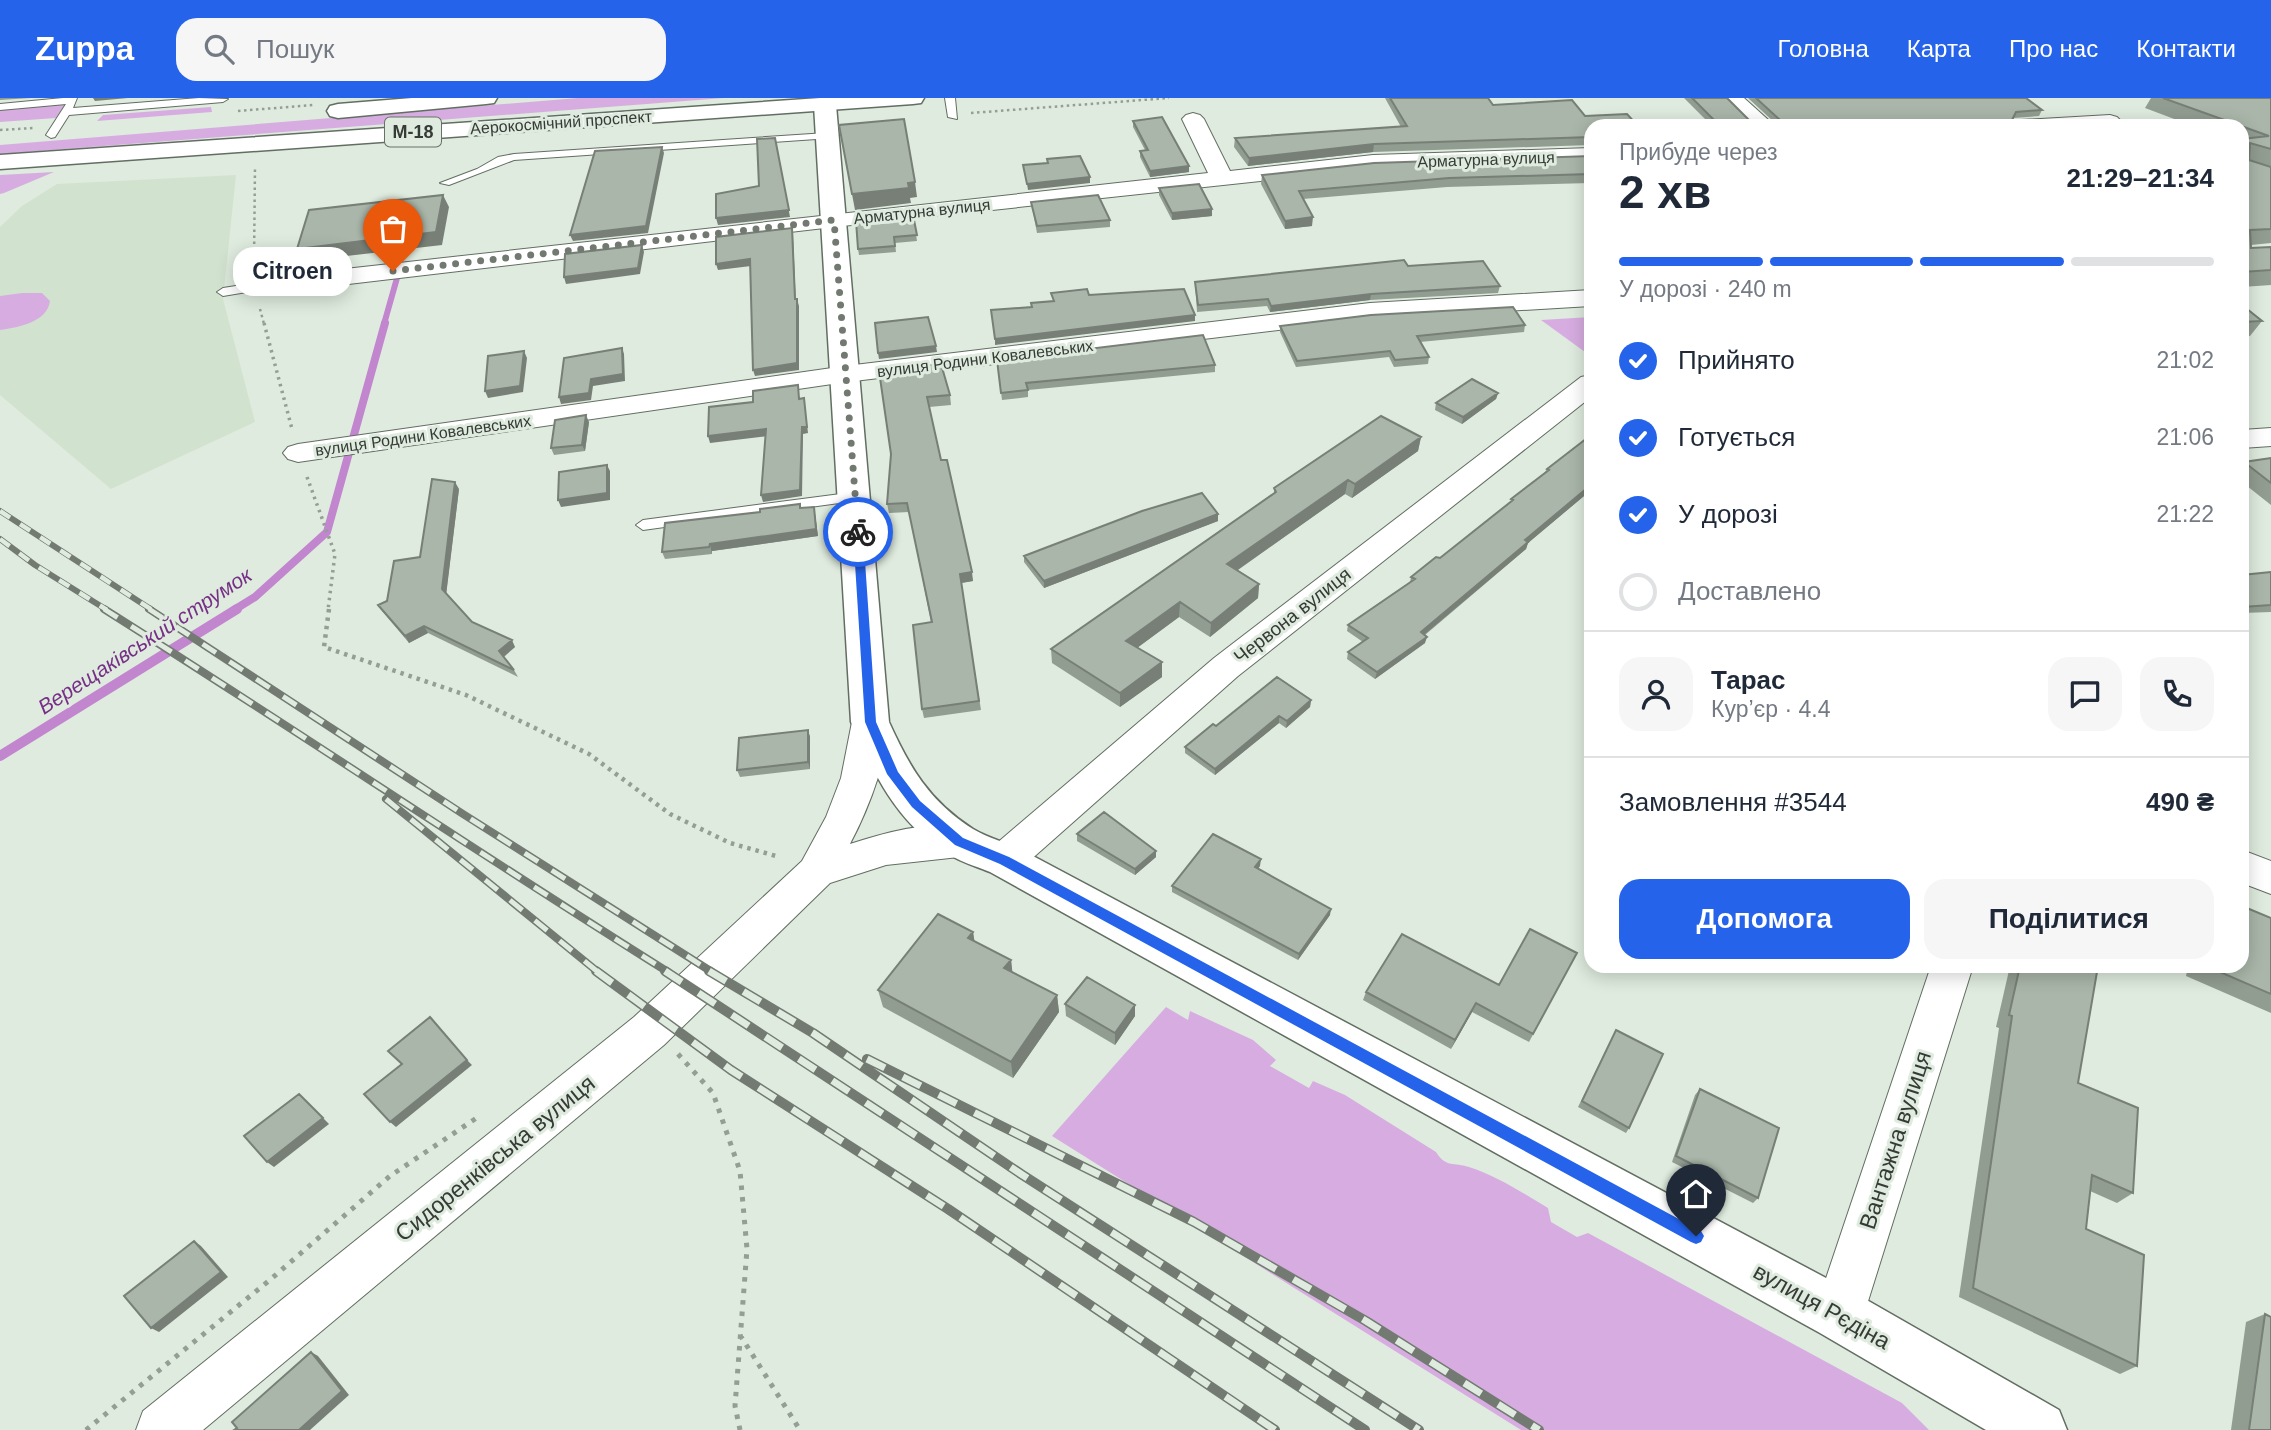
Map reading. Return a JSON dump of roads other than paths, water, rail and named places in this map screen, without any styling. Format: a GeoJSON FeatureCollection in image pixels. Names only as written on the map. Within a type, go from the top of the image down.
{"type":"FeatureCollection","features":[{"type":"Feature","properties":{"kind":"main road","name":"Аерокосмічний проспект"},"geometry":{"type":"LineString","coordinates":[[310,113],[486,98]]}},
{"type":"Feature","properties":{"kind":"main road","name":"Аерокосмічний проспект"},"geometry":{"type":"LineString","coordinates":[[0,162],[913,98]]}},
{"type":"Feature","properties":{"kind":"main road","name":"Сидоренківська вулиця"},"geometry":{"type":"LineString","coordinates":[[825,105],[856,498],[870,722]]}},
{"type":"Feature","properties":{"kind":"main road"},"geometry":{"type":"LineString","coordinates":[[103,130],[227,109]]}},
{"type":"Feature","properties":{"kind":"main road"},"geometry":{"type":"LineString","coordinates":[[26,137],[77,133]]}},
{"type":"Feature","properties":{"kind":"main road","name":"вулиця Рєдіна"},"geometry":{"type":"LineString","coordinates":[[870,722],[893,774],[916,804],[959,841],[1004,860],[1839,1314],[2039,1430]]}},
{"type":"Feature","properties":{"kind":"street"},"geometry":{"type":"LineString","coordinates":[[1732,98],[1756,119]]}},
{"type":"Feature","properties":{"kind":"street"},"geometry":{"type":"LineString","coordinates":[[2062,103],[2107,119]]}},
{"type":"Feature","properties":{"kind":"street"},"geometry":{"type":"LineString","coordinates":[[1193,119],[1223,180]]}},
{"type":"Feature","properties":{"kind":"street","name":"Арматурна вулиця"},"geometry":{"type":"LineString","coordinates":[[255,287],[834,220],[1373,162],[1584,155]]}},
{"type":"Feature","properties":{"kind":"street","name":"вулиця Родини Ковалевських"},"geometry":{"type":"LineString","coordinates":[[298,453],[846,374],[1370,311],[1584,298]]}},
{"type":"Feature","properties":{"kind":"street","name":"Червона вулиця"},"geometry":{"type":"LineString","coordinates":[[1004,860],[1226,667],[1584,388]]}},
{"type":"Feature","properties":{"kind":"street"},"geometry":{"type":"LineString","coordinates":[[2249,439],[2271,437]]}},
{"type":"Feature","properties":{"kind":"street","name":"Сидоренківська вулиця"},"geometry":{"type":"LineString","coordinates":[[162,1430],[649,1031],[803,885],[844,819],[860,778],[870,722]]}},
{"type":"Feature","properties":{"kind":"street","name":"Сидоренківська вулиця"},"geometry":{"type":"LineString","coordinates":[[803,885],[877,850],[915,843],[959,841]]}},
{"type":"Feature","properties":{"kind":"street"},"geometry":{"type":"LineString","coordinates":[[2249,869],[2271,878]]}},
{"type":"Feature","properties":{"kind":"street","name":"Вантажна вулиця"},"geometry":{"type":"LineString","coordinates":[[1839,1314],[1950,973]]}},
{"type":"Feature","properties":{"kind":"lane"},"geometry":{"type":"LineString","coordinates":[[950,98],[953,117]]}},
{"type":"Feature","properties":{"kind":"lane"},"geometry":{"type":"LineString","coordinates":[[0,107],[73,99]]}},
{"type":"Feature","properties":{"kind":"lane"},"geometry":{"type":"LineString","coordinates":[[51,135],[73,99]]}},
{"type":"Feature","properties":{"kind":"lane"},"geometry":{"type":"LineString","coordinates":[[65,112],[227,109]]}},
{"type":"Feature","properties":{"kind":"lane"},"geometry":{"type":"LineString","coordinates":[[445,183],[481,172],[502,159],[622,153],[827,136]]}},
{"type":"Feature","properties":{"kind":"lane"},"geometry":{"type":"LineString","coordinates":[[223,292],[255,287]]}},
{"type":"Feature","properties":{"kind":"lane"},"geometry":{"type":"LineString","coordinates":[[643,525],[856,498]]}},
{"type":"Feature","properties":{"kind":"waterway","name":"Верещаківський струмок"},"geometry":{"type":"LineString","coordinates":[[384,324],[397,278]]}},
{"type":"Feature","properties":{"kind":"waterway","name":"Верещаківський струмок"},"geometry":{"type":"LineString","coordinates":[[234,610],[255,597],[327,532],[385,323]]}},
{"type":"Feature","properties":{"kind":"waterway","name":"Верещаківський струмок"},"geometry":{"type":"LineString","coordinates":[[0,756],[237,609]]}},
{"type":"Feature","properties":{"kind":"railway"},"geometry":{"type":"LineString","coordinates":[[0,511],[152,610]]}},
{"type":"Feature","properties":{"kind":"railway"},"geometry":{"type":"LineString","coordinates":[[0,539],[35,565],[107,610]]}},
{"type":"Feature","properties":{"kind":"railway"},"geometry":{"type":"LineString","coordinates":[[104,609],[668,972]]}},
{"type":"Feature","properties":{"kind":"railway"},"geometry":{"type":"LineString","coordinates":[[149,609],[463,814],[712,972]]}},
{"type":"Feature","properties":{"kind":"railway"},"geometry":{"type":"LineString","coordinates":[[386,799],[598,972]]}},
{"type":"Feature","properties":{"kind":"railway"},"geometry":{"type":"LineString","coordinates":[[596,971],[731,1070],[948,1209],[1275,1430]]}},
{"type":"Feature","properties":{"kind":"railway"},"geometry":{"type":"LineString","coordinates":[[665,971],[1365,1430]]}},
{"type":"Feature","properties":{"kind":"railway"},"geometry":{"type":"LineString","coordinates":[[709,971],[813,1033],[1021,1174],[1419,1430]]}},
{"type":"Feature","properties":{"kind":"railway"},"geometry":{"type":"LineString","coordinates":[[867,1059],[1194,1222],[1366,1321],[1539,1430]]}},
{"type":"Feature","properties":{"kind":"place","name":"Citroen"},"geometry":{"type":"Point","coordinates":[393,271]}}]}
